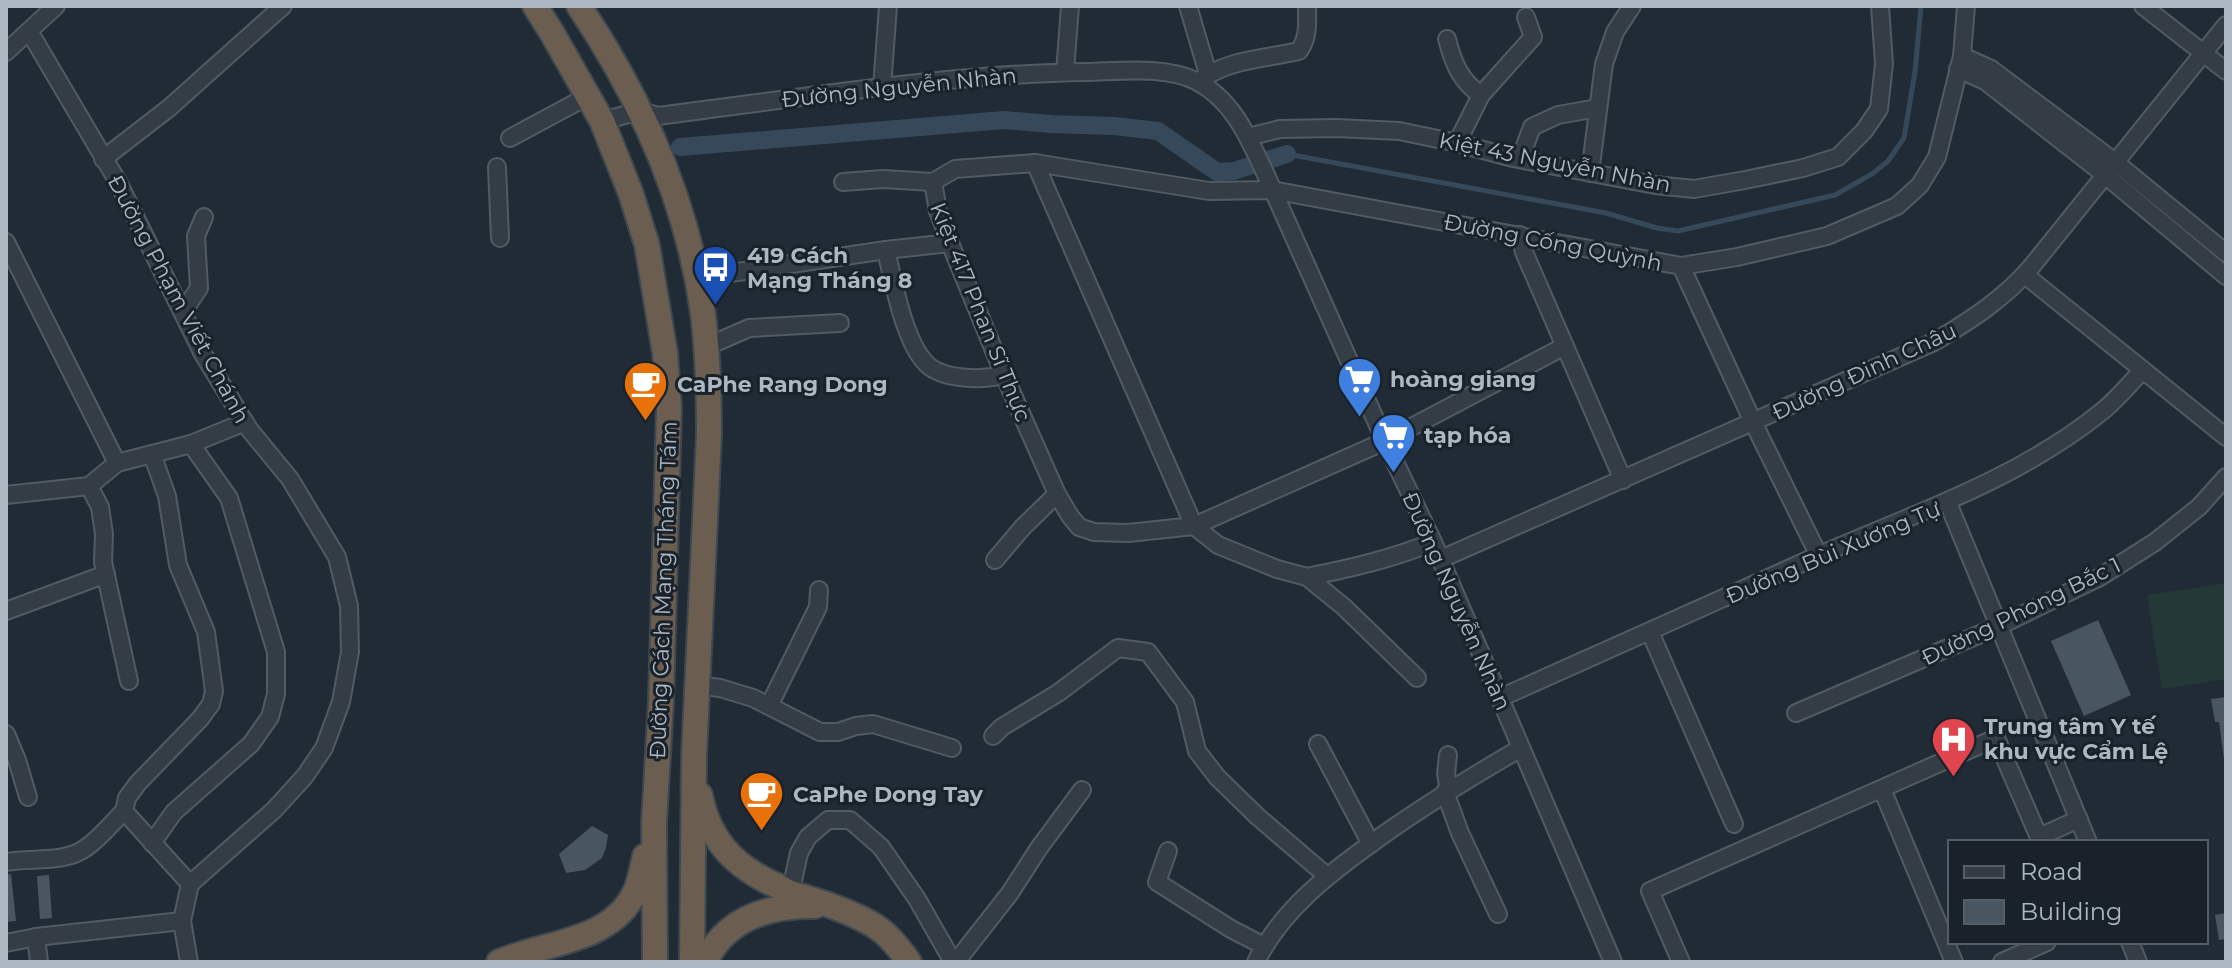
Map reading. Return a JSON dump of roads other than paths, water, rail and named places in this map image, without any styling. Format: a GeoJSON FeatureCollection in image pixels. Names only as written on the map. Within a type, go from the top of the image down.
{"type":"FeatureCollection","features":[{"type":"Feature","properties":{"kind":"highway","name":"Đường Cách Mạng Tháng Tám"},"geometry":{"type":"LineString","coordinates":[[535,6],[602,121],[631,194],[647,245],[665,353],[669,408],[661,701],[654,823],[655,962]]}},
{"type":"Feature","properties":{"kind":"highway","name":"Đường Cách Mạng Tháng Tám"},"geometry":{"type":"LineString","coordinates":[[579,6],[626,81],[676,194],[697,278],[706,347],[709,434],[694,756],[692,962]]}},
{"type":"Feature","properties":{"kind":"highway"},"geometry":{"type":"LineString","coordinates":[[694,756],[702,807],[710,828],[720,846],[737,863],[790,894],[833,907],[877,927],[909,962]]}},
{"type":"Feature","properties":{"kind":"highway"},"geometry":{"type":"LineString","coordinates":[[503,960],[596,930],[625,909],[636,891],[654,823]]}},
{"type":"Feature","properties":{"kind":"highway"},"geometry":{"type":"LineString","coordinates":[[705,962],[717,940],[745,919],[796,906],[833,907]]}},
{"type":"Feature","properties":{"kind":"highway"},"geometry":{"type":"LineString","coordinates":[[503,960],[559,962]]}},
{"type":"Feature","properties":{"kind":"street"},"geometry":{"type":"LineString","coordinates":[[6,52],[56,6]]}},
{"type":"Feature","properties":{"kind":"street"},"geometry":{"type":"LineString","coordinates":[[103,159],[179,100],[283,6]]}},
{"type":"Feature","properties":{"kind":"street"},"geometry":{"type":"LineString","coordinates":[[882,88],[888,6]]}},
{"type":"Feature","properties":{"kind":"street"},"geometry":{"type":"LineString","coordinates":[[1065,72],[1070,6]]}},
{"type":"Feature","properties":{"kind":"street"},"geometry":{"type":"LineString","coordinates":[[1188,6],[1203,78],[1226,65],[1299,51],[1308,30],[1307,6]]}},
{"type":"Feature","properties":{"kind":"street"},"geometry":{"type":"LineString","coordinates":[[1590,173],[1604,64],[1615,32],[1632,6]]}},
{"type":"Feature","properties":{"kind":"street","name":"Kiệt 43 Nguyễn Nhàn"},"geometry":{"type":"LineString","coordinates":[[1250,141],[1280,129],[1399,131],[1590,173],[1694,189],[1803,168],[1838,157],[1864,131],[1879,109],[1884,64],[1880,6]]}},
{"type":"Feature","properties":{"kind":"street","name":"Đường Cống Quỳnh"},"geometry":{"type":"LineString","coordinates":[[1270,184],[1681,266],[1737,257],[1827,236],[1897,206],[1920,185],[1937,157],[1960,63],[1966,6]]}},
{"type":"Feature","properties":{"kind":"street"},"geometry":{"type":"LineString","coordinates":[[2143,6],[2226,71]]}},
{"type":"Feature","properties":{"kind":"street"},"geometry":{"type":"LineString","coordinates":[[1457,143],[1481,95],[1533,37],[1526,17]]}},
{"type":"Feature","properties":{"kind":"street","name":"Đường Đinh Châu"},"geometry":{"type":"LineString","coordinates":[[1441,559],[1934,342],[1978,316],[2025,275],[2226,25]]}},
{"type":"Feature","properties":{"kind":"street","name":"Đường Phạm Viết Chánh"},"geometry":{"type":"LineString","coordinates":[[29,31],[118,182],[203,354],[245,422],[290,479],[337,557],[349,606],[350,652],[341,702],[324,748],[305,776],[274,810],[190,884]]}},
{"type":"Feature","properties":{"kind":"street"},"geometry":{"type":"LineString","coordinates":[[1447,39],[1454,64],[1470,88],[1481,95]]}},
{"type":"Feature","properties":{"kind":"street"},"geometry":{"type":"LineString","coordinates":[[1960,63],[2226,253]]}},
{"type":"Feature","properties":{"kind":"street","name":"Đường Nguyễn Nhàn"},"geometry":{"type":"LineString","coordinates":[[602,121],[640,111],[658,116],[1033,72],[1136,71],[1203,78],[1228,105],[1250,141],[1270,184],[1441,559],[1613,962]]}},
{"type":"Feature","properties":{"kind":"street"},"geometry":{"type":"LineString","coordinates":[[510,138],[588,96]]}},
{"type":"Feature","properties":{"kind":"street"},"geometry":{"type":"LineString","coordinates":[[1520,159],[1532,127],[1558,115],[1598,108]]}},
{"type":"Feature","properties":{"kind":"street"},"geometry":{"type":"LineString","coordinates":[[1035,163],[1194,526],[1218,545],[1277,569],[1307,577],[1344,607],[1417,678]]}},
{"type":"Feature","properties":{"kind":"street","name":"Kiệt 417 Phan Sĩ Thực"},"geometry":{"type":"LineString","coordinates":[[1270,184],[1209,191],[1035,163],[955,169],[933,182],[938,211],[1004,375],[1057,494],[1079,527],[1094,532],[1128,533],[1194,526],[1385,441],[1565,346]]}},
{"type":"Feature","properties":{"kind":"street"},"geometry":{"type":"LineString","coordinates":[[497,167],[500,238]]}},
{"type":"Feature","properties":{"kind":"street"},"geometry":{"type":"LineString","coordinates":[[2110,168],[2226,276]]}},
{"type":"Feature","properties":{"kind":"street"},"geometry":{"type":"LineString","coordinates":[[843,182],[883,179],[933,182]]}},
{"type":"Feature","properties":{"kind":"street"},"geometry":{"type":"LineString","coordinates":[[183,312],[199,288],[196,236],[204,217]]}},
{"type":"Feature","properties":{"kind":"street"},"geometry":{"type":"LineString","coordinates":[[1520,235],[1524,252],[1623,480]]}},
{"type":"Feature","properties":{"kind":"street"},"geometry":{"type":"LineString","coordinates":[[6,242],[117,463]]}},
{"type":"Feature","properties":{"kind":"street"},"geometry":{"type":"LineString","coordinates":[[697,278],[950,243]]}},
{"type":"Feature","properties":{"kind":"street"},"geometry":{"type":"LineString","coordinates":[[886,250],[903,317],[917,351],[927,365],[936,371],[961,377],[986,379],[1004,375]]}},
{"type":"Feature","properties":{"kind":"street"},"geometry":{"type":"LineString","coordinates":[[1681,266],[1819,556]]}},
{"type":"Feature","properties":{"kind":"street"},"geometry":{"type":"LineString","coordinates":[[2025,275],[2226,437]]}},
{"type":"Feature","properties":{"kind":"street"},"geometry":{"type":"LineString","coordinates":[[706,347],[749,328],[840,323]]}},
{"type":"Feature","properties":{"kind":"street","name":"Đường Bùi Xương Tự"},"geometry":{"type":"LineString","coordinates":[[1500,698],[1819,556],[1948,503],[2017,469],[2103,411],[2143,370]]}},
{"type":"Feature","properties":{"kind":"street"},"geometry":{"type":"LineString","coordinates":[[6,495],[89,486],[117,463],[191,444],[245,422]]}},
{"type":"Feature","properties":{"kind":"street"},"geometry":{"type":"LineString","coordinates":[[152,843],[174,812],[251,744],[270,717],[276,694],[276,652],[229,498],[191,444]]}},
{"type":"Feature","properties":{"kind":"street"},"geometry":{"type":"LineString","coordinates":[[6,862],[55,858],[88,847],[124,811],[127,798],[138,783],[211,704],[214,691],[206,632],[178,565],[167,496],[152,454]]}},
{"type":"Feature","properties":{"kind":"street","name":"Đường Phong Bắc 1"},"geometry":{"type":"LineString","coordinates":[[1796,713],[1999,626],[2100,577],[2155,542],[2199,507],[2226,477]]}},
{"type":"Feature","properties":{"kind":"street"},"geometry":{"type":"LineString","coordinates":[[89,486],[100,507],[104,534],[103,562],[129,681]]}},
{"type":"Feature","properties":{"kind":"street"},"geometry":{"type":"LineString","coordinates":[[995,560],[1057,494]]}},
{"type":"Feature","properties":{"kind":"street"},"geometry":{"type":"LineString","coordinates":[[1948,503],[2087,840]]}},
{"type":"Feature","properties":{"kind":"street"},"geometry":{"type":"LineString","coordinates":[[1307,577],[1366,565],[1433,542]]}},
{"type":"Feature","properties":{"kind":"street"},"geometry":{"type":"LineString","coordinates":[[6,611],[106,574]]}},
{"type":"Feature","properties":{"kind":"street"},"geometry":{"type":"LineString","coordinates":[[769,706],[818,607],[819,590]]}},
{"type":"Feature","properties":{"kind":"street"},"geometry":{"type":"LineString","coordinates":[[1650,632],[1734,824]]}},
{"type":"Feature","properties":{"kind":"street"},"geometry":{"type":"LineString","coordinates":[[993,736],[1118,648],[1148,652],[1185,702],[1197,751],[1217,777],[1258,817],[1329,874]]}},
{"type":"Feature","properties":{"kind":"street"},"geometry":{"type":"LineString","coordinates":[[697,685],[738,693],[820,732],[838,732],[873,724],[952,748]]}},
{"type":"Feature","properties":{"kind":"street"},"geometry":{"type":"LineString","coordinates":[[6,734],[28,797]]}},
{"type":"Feature","properties":{"kind":"street"},"geometry":{"type":"LineString","coordinates":[[1681,962],[1650,891],[1996,738],[2040,840],[2079,819]]}},
{"type":"Feature","properties":{"kind":"street"},"geometry":{"type":"LineString","coordinates":[[1318,744],[1371,844]]}},
{"type":"Feature","properties":{"kind":"street"},"geometry":{"type":"LineString","coordinates":[[1256,962],[1264,946],[1299,903],[1329,874],[1447,791],[1521,748]]}},
{"type":"Feature","properties":{"kind":"street"},"geometry":{"type":"LineString","coordinates":[[1448,755],[1447,791],[1460,833],[1498,914]]}},
{"type":"Feature","properties":{"kind":"street"},"geometry":{"type":"LineString","coordinates":[[1882,789],[1954,962]]}},
{"type":"Feature","properties":{"kind":"street"},"geometry":{"type":"LineString","coordinates":[[790,894],[799,853],[808,837],[828,820],[850,820],[881,847],[955,962],[1010,893],[1082,790]]}},
{"type":"Feature","properties":{"kind":"street"},"geometry":{"type":"LineString","coordinates":[[124,811],[190,884],[182,921],[189,962]]}},
{"type":"Feature","properties":{"kind":"street"},"geometry":{"type":"LineString","coordinates":[[1168,851],[1157,882],[1264,946]]}},
{"type":"Feature","properties":{"kind":"street"},"geometry":{"type":"LineString","coordinates":[[6,943],[182,921]]}},
{"type":"Feature","properties":{"kind":"street"},"geometry":{"type":"LineString","coordinates":[[36,937],[39,962]]}},
{"type":"Feature","properties":{"kind":"street"},"geometry":{"type":"LineString","coordinates":[[2002,962],[2042,944]]}},
{"type":"Feature","properties":{"kind":"waterway"},"geometry":{"type":"LineString","coordinates":[[1287,154],[1606,213],[1678,231],[1835,195],[1888,161],[1904,138],[1915,72],[1921,6]]}},
{"type":"Feature","properties":{"kind":"waterway"},"geometry":{"type":"LineString","coordinates":[[680,147],[1004,120],[1158,131],[1217,172],[1234,171],[1287,154]]}},
{"type":"Feature","properties":{"kind":"place","name":"419 Cách Mạng Tháng 8"},"geometry":{"type":"Point","coordinates":[716,307]}},
{"type":"Feature","properties":{"kind":"place","name":"hoàng giang"},"geometry":{"type":"Point","coordinates":[1359,418]}},
{"type":"Feature","properties":{"kind":"place","name":"CaPhe Rang Dong"},"geometry":{"type":"Point","coordinates":[646,423]}},
{"type":"Feature","properties":{"kind":"place","name":"tạp hóa"},"geometry":{"type":"Point","coordinates":[1393,474]}},
{"type":"Feature","properties":{"kind":"place","name":"Trung tâm Y tế khu vực Cẩm Lệ"},"geometry":{"type":"Point","coordinates":[1953,778]}},
{"type":"Feature","properties":{"kind":"place","name":"CaPhe Dong Tay"},"geometry":{"type":"Point","coordinates":[762,833]}}]}
